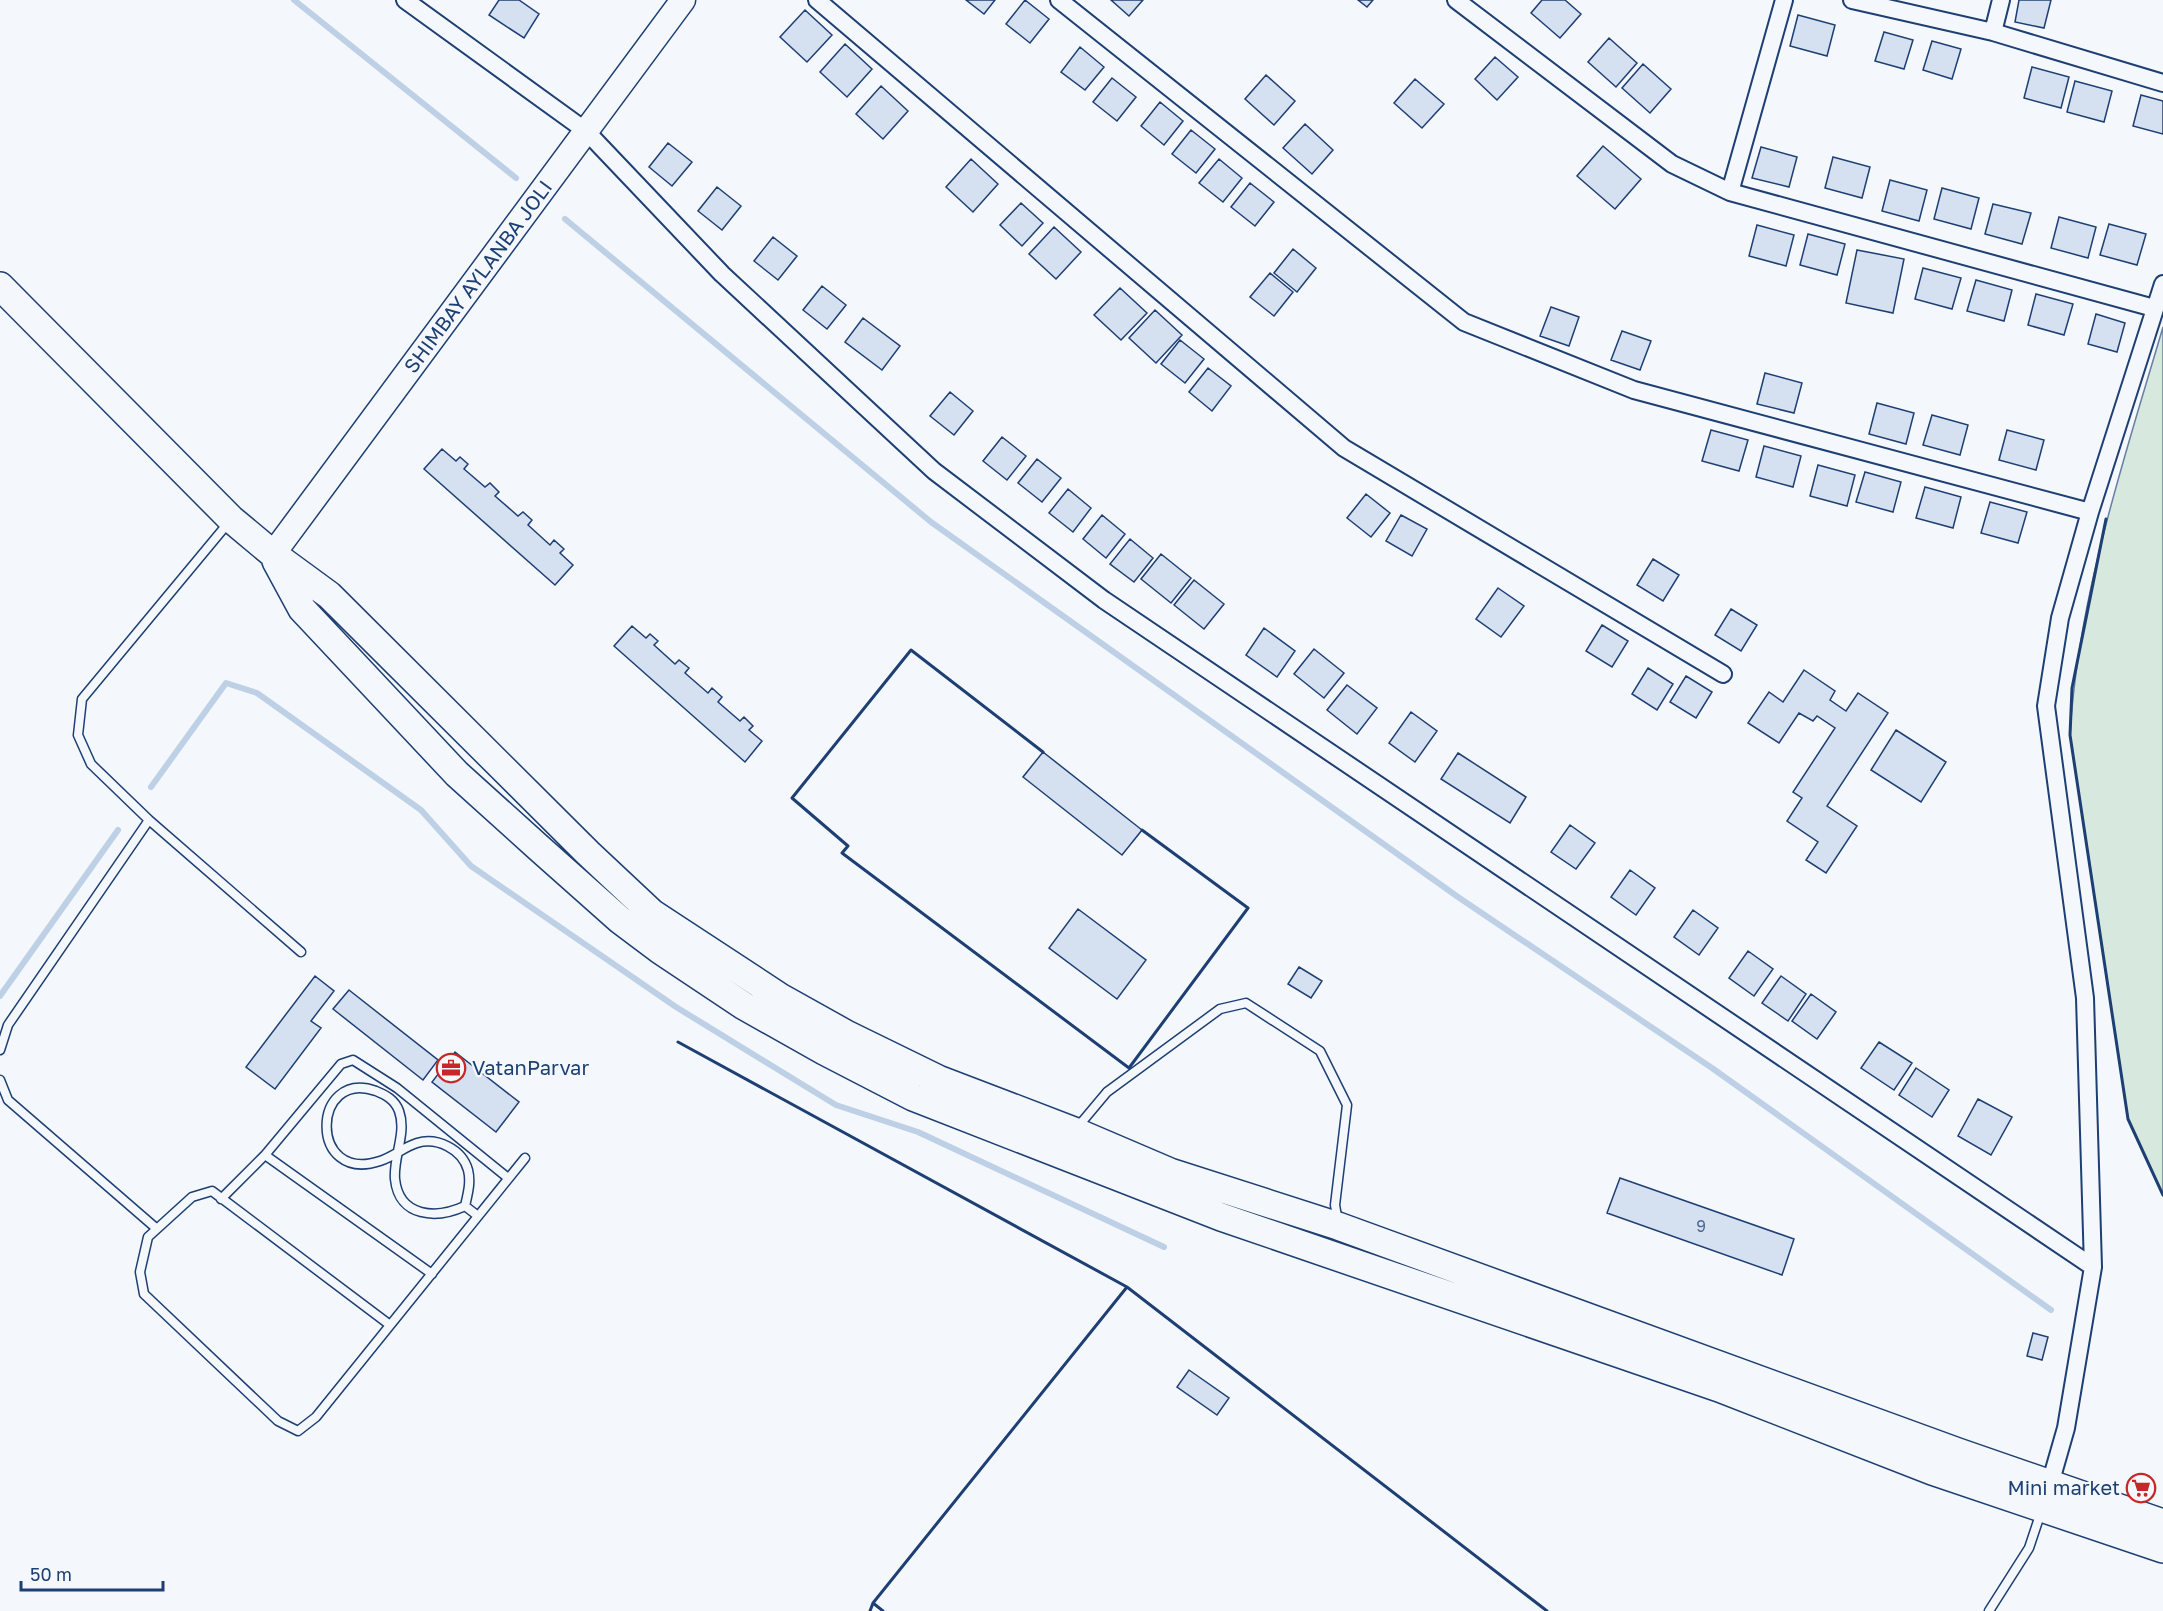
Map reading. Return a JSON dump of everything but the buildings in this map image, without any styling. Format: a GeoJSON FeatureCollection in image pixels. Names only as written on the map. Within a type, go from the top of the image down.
{"type":"FeatureCollection","features":[{"type":"Feature","properties":{"kind":"main road"},"geometry":{"type":"LineString","coordinates":[[273,554],[683,0]]}},
{"type":"Feature","properties":{"kind":"main road"},"geometry":{"type":"LineString","coordinates":[[0,286],[231,519],[273,554],[329,595],[588,854],[652,913],[780,998],[848,1035],[938,1079],[1074,1131],[1170,1172],[1338,1226],[2046,1496],[2163,1549]]}},
{"type":"Feature","properties":{"kind":"main road"},"geometry":{"type":"LineString","coordinates":[[273,554],[302,609],[457,774],[620,920],[660,950],[744,1006],[824,1052],[913,1097],[1221,1217],[1719,1388],[1932,1471],[2163,1523]]}},
{"type":"Feature","properties":{"kind":"street"},"geometry":{"type":"LineString","coordinates":[[405,0],[586,131],[722,274],[934,471],[1104,600],[2093,1267]]}},
{"type":"Feature","properties":{"kind":"street"},"geometry":{"type":"LineString","coordinates":[[817,0],[1344,448],[1723,674]]}},
{"type":"Feature","properties":{"kind":"street"},"geometry":{"type":"LineString","coordinates":[[1059,0],[1464,322],[1634,390],[2090,512]]}},
{"type":"Feature","properties":{"kind":"street"},"geometry":{"type":"LineString","coordinates":[[1455,0],[1672,164],[1730,192],[2154,308]]}},
{"type":"Feature","properties":{"kind":"street"},"geometry":{"type":"LineString","coordinates":[[1730,192],[1784,0]]}},
{"type":"Feature","properties":{"kind":"street"},"geometry":{"type":"LineString","coordinates":[[1852,0],[1993,32],[2163,83]]}},
{"type":"Feature","properties":{"kind":"street"},"geometry":{"type":"LineString","coordinates":[[1993,32],[2001,0]]}},
{"type":"Feature","properties":{"kind":"street"},"geometry":{"type":"LineString","coordinates":[[2046,1496],[2066,1428],[2093,1267],[2085,998],[2046,706],[2060,618],[2090,512],[2163,284]]}},
{"type":"Feature","properties":{"kind":"lane"},"geometry":{"type":"LineString","coordinates":[[231,519],[82,699],[78,735],[91,764],[149,820],[301,952]]}},
{"type":"Feature","properties":{"kind":"lane"},"geometry":{"type":"LineString","coordinates":[[0,1050],[8,1025],[149,820]]}},
{"type":"Feature","properties":{"kind":"lane"},"geometry":{"type":"LineString","coordinates":[[1074,1131],[1107,1092],[1220,1009],[1246,1003],[1320,1051],[1347,1105],[1335,1205],[1338,1226]]}},
{"type":"Feature","properties":{"kind":"lane"},"geometry":{"type":"LineString","coordinates":[[221,1198],[265,1155],[341,1064],[353,1060],[397,1088],[508,1178]]}},
{"type":"Feature","properties":{"kind":"lane"},"geometry":{"type":"LineString","coordinates":[[0,1080],[8,1100],[157,1229]]}},
{"type":"Feature","properties":{"kind":"lane"},"geometry":{"type":"LineString","coordinates":[[465,1206],[448,1213],[427,1214],[408,1206],[396,1191],[395,1174],[398,1152],[400,1140],[399,1110],[387,1095],[365,1088],[342,1092],[330,1106],[325,1131],[332,1149],[345,1161],[364,1164],[381,1161],[398,1152],[418,1142],[440,1142],[456,1150],[467,1168],[470,1187],[465,1206]]}},
{"type":"Feature","properties":{"kind":"lane"},"geometry":{"type":"LineString","coordinates":[[265,1155],[432,1274]]}},
{"type":"Feature","properties":{"kind":"lane"},"geometry":{"type":"LineString","coordinates":[[390,1325],[212,1191],[192,1197],[148,1237],[140,1272],[144,1294],[278,1421],[298,1431],[316,1417],[525,1158]]}},
{"type":"Feature","properties":{"kind":"lane"},"geometry":{"type":"LineString","coordinates":[[465,1206],[478,1216]]}},
{"type":"Feature","properties":{"kind":"lane"},"geometry":{"type":"LineString","coordinates":[[1989,1611],[2029,1548],[2046,1496]]}},
{"type":"Feature","properties":{"kind":"shaded area"},"geometry":{"type":"Polygon","coordinates":[[[2163,327],[2163,1195],[2128,1119],[2070,735],[2082,631],[2093,579],[2105,528],[2163,327]]]}},
{"type":"Feature","properties":{"kind":"waterway"},"geometry":{"type":"LineString","coordinates":[[294,0],[516,178]]}},
{"type":"Feature","properties":{"kind":"waterway"},"geometry":{"type":"LineString","coordinates":[[565,219],[931,522],[1458,897],[1712,1068],[2051,1310]]}},
{"type":"Feature","properties":{"kind":"waterway"},"geometry":{"type":"LineString","coordinates":[[151,787],[226,683],[257,693],[421,810],[471,866],[676,1007],[836,1105],[918,1132],[1164,1247]]}},
{"type":"Feature","properties":{"kind":"waterway"},"geometry":{"type":"LineString","coordinates":[[0,996],[118,830]]}},
{"type":"Feature","properties":{"kind":"wall"},"geometry":{"type":"LineString","coordinates":[[2106,519],[2072,688],[2070,735],[2128,1119],[2163,1195]]}},
{"type":"Feature","properties":{"kind":"wall"},"geometry":{"type":"LineString","coordinates":[[1043,752],[911,650],[792,798],[848,846],[842,853],[1129,1068],[1248,908],[1142,830]]}},
{"type":"Feature","properties":{"kind":"wall"},"geometry":{"type":"LineString","coordinates":[[678,1042],[1127,1287]]}},
{"type":"Feature","properties":{"kind":"wall"},"geometry":{"type":"LineString","coordinates":[[870,1611],[873,1603],[1127,1287],[1547,1611]]}},
{"type":"Feature","properties":{"kind":"wall"},"geometry":{"type":"LineString","coordinates":[[873,1603],[883,1611]]}},
{"type":"Feature","properties":{"kind":"place","name":"VatanParvar"},"geometry":{"type":"Point","coordinates":[451,1068]}},
{"type":"Feature","properties":{"kind":"place","name":"Mini market"},"geometry":{"type":"Point","coordinates":[2141,1488]}}]}
